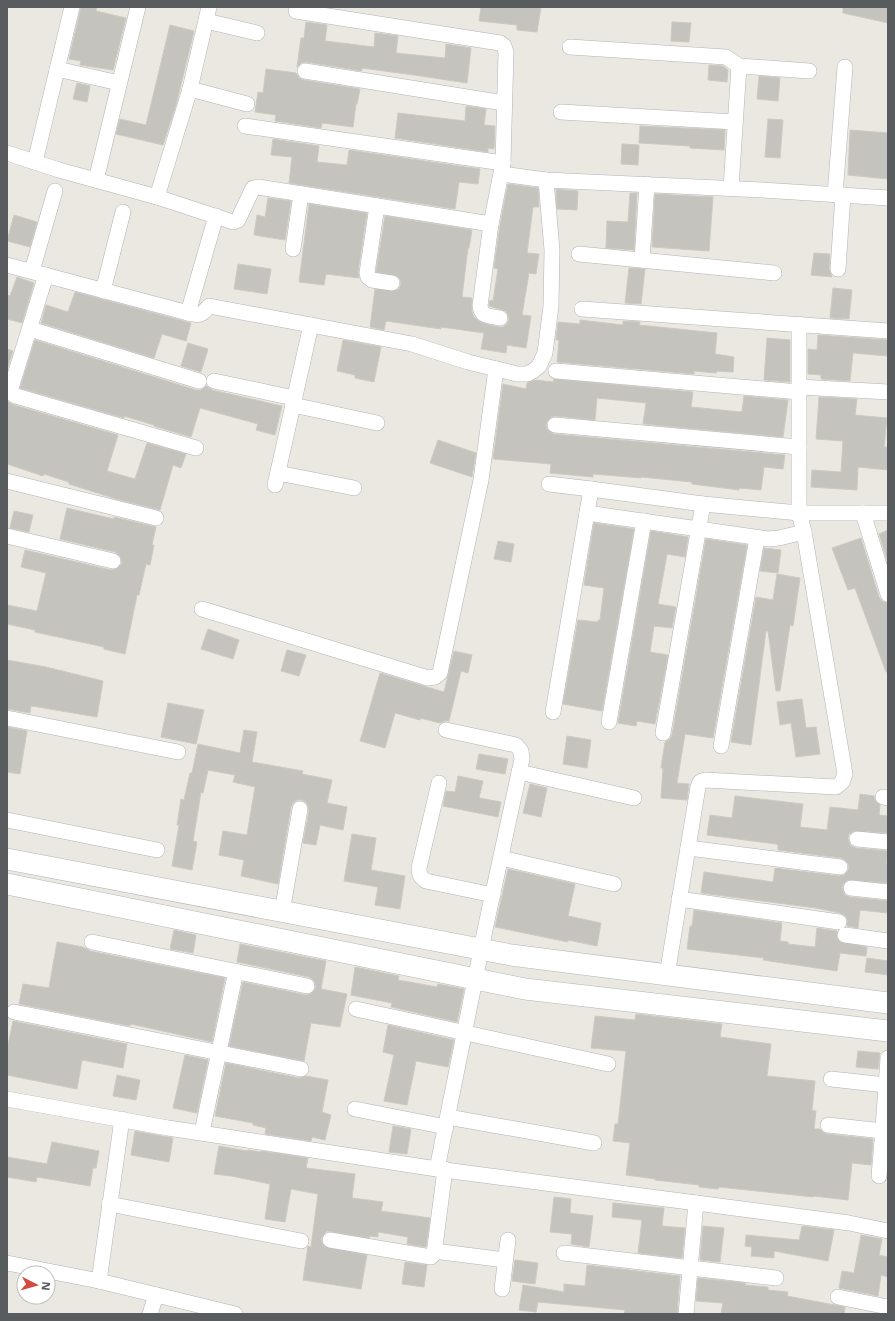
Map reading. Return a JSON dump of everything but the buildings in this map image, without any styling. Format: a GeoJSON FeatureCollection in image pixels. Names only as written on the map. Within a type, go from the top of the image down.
{"type":"FeatureCollection","features":[{"type":"Feature","properties":{"kind":"street"},"geometry":{"type":"LineString","coordinates":[[35,162],[72,7]]}},
{"type":"Feature","properties":{"kind":"street"},"geometry":{"type":"LineString","coordinates":[[96,180],[138,7]]}},
{"type":"Feature","properties":{"kind":"street"},"geometry":{"type":"LineString","coordinates":[[296,11],[500,43],[504,46],[506,52],[502,168],[490,224],[480,306],[481,312],[484,315],[500,318]]}},
{"type":"Feature","properties":{"kind":"street"},"geometry":{"type":"LineString","coordinates":[[157,198],[190,89],[207,14],[257,33]]}},
{"type":"Feature","properties":{"kind":"street"},"geometry":{"type":"LineString","coordinates":[[570,47],[726,57],[739,66],[809,71]]}},
{"type":"Feature","properties":{"kind":"street"},"geometry":{"type":"LineString","coordinates":[[730,188],[739,66]]}},
{"type":"Feature","properties":{"kind":"street"},"geometry":{"type":"LineString","coordinates":[[838,269],[839,195],[845,67]]}},
{"type":"Feature","properties":{"kind":"street"},"geometry":{"type":"LineString","coordinates":[[57,69],[120,83]]}},
{"type":"Feature","properties":{"kind":"street"},"geometry":{"type":"LineString","coordinates":[[305,71],[504,103]]}},
{"type":"Feature","properties":{"kind":"street"},"geometry":{"type":"LineString","coordinates":[[190,89],[246,104]]}},
{"type":"Feature","properties":{"kind":"street"},"geometry":{"type":"LineString","coordinates":[[561,112],[735,122]]}},
{"type":"Feature","properties":{"kind":"street"},"geometry":{"type":"LineString","coordinates":[[245,126],[502,168],[546,180],[730,188],[888,198]]}},
{"type":"Feature","properties":{"kind":"street"},"geometry":{"type":"LineString","coordinates":[[7,153],[233,222],[238,220],[253,188],[258,187],[490,224]]}},
{"type":"Feature","properties":{"kind":"street"},"geometry":{"type":"LineString","coordinates":[[7,265],[198,316],[203,314],[209,306],[412,344],[468,362],[517,374],[527,374],[534,371],[539,366],[545,353],[551,306],[552,250],[546,180]]}},
{"type":"Feature","properties":{"kind":"street"},"geometry":{"type":"LineString","coordinates":[[642,260],[647,184]]}},
{"type":"Feature","properties":{"kind":"street"},"geometry":{"type":"LineString","coordinates":[[32,271],[55,191]]}},
{"type":"Feature","properties":{"kind":"street"},"geometry":{"type":"LineString","coordinates":[[293,249],[301,194]]}},
{"type":"Feature","properties":{"kind":"street"},"geometry":{"type":"LineString","coordinates":[[377,206],[367,273],[368,277],[372,280],[392,284]]}},
{"type":"Feature","properties":{"kind":"street"},"geometry":{"type":"LineString","coordinates":[[103,291],[123,212]]}},
{"type":"Feature","properties":{"kind":"street"},"geometry":{"type":"LineString","coordinates":[[188,313],[216,216]]}},
{"type":"Feature","properties":{"kind":"street"},"geometry":{"type":"LineString","coordinates":[[579,254],[774,273]]}},
{"type":"Feature","properties":{"kind":"street"},"geometry":{"type":"LineString","coordinates":[[46,275],[11,388],[11,393],[16,396],[196,448]]}},
{"type":"Feature","properties":{"kind":"street"},"geometry":{"type":"LineString","coordinates":[[582,309],[888,330]]}},
{"type":"Feature","properties":{"kind":"street"},"geometry":{"type":"LineString","coordinates":[[667,975],[700,782],[705,780],[836,787],[842,782],[845,774],[804,532],[799,513],[800,324]]}},
{"type":"Feature","properties":{"kind":"street"},"geometry":{"type":"LineString","coordinates":[[311,325],[276,479],[354,488]]}},
{"type":"Feature","properties":{"kind":"street"},"geometry":{"type":"LineString","coordinates":[[30,328],[206,381],[294,401],[377,423]]}},
{"type":"Feature","properties":{"kind":"street"},"geometry":{"type":"LineString","coordinates":[[202,609],[428,678],[434,677],[440,673],[482,480],[496,369]]}},
{"type":"Feature","properties":{"kind":"street"},"geometry":{"type":"LineString","coordinates":[[556,371],[799,389],[888,392]]}},
{"type":"Feature","properties":{"kind":"street"},"geometry":{"type":"LineString","coordinates":[[555,425],[799,447]]}},
{"type":"Feature","properties":{"kind":"street"},"geometry":{"type":"LineString","coordinates":[[7,481],[156,518]]}},
{"type":"Feature","properties":{"kind":"street"},"geometry":{"type":"LineString","coordinates":[[549,484],[703,504],[799,513],[888,512]]}},
{"type":"Feature","properties":{"kind":"street"},"geometry":{"type":"LineString","coordinates":[[553,712],[591,489]]}},
{"type":"Feature","properties":{"kind":"street"},"geometry":{"type":"LineString","coordinates":[[662,733],[703,504]]}},
{"type":"Feature","properties":{"kind":"street"},"geometry":{"type":"LineString","coordinates":[[587,513],[768,540],[804,532]]}},
{"type":"Feature","properties":{"kind":"street"},"geometry":{"type":"LineString","coordinates":[[863,513],[888,594]]}},
{"type":"Feature","properties":{"kind":"street"},"geometry":{"type":"LineString","coordinates":[[609,722],[644,521]]}},
{"type":"Feature","properties":{"kind":"street"},"geometry":{"type":"LineString","coordinates":[[7,536],[113,562]]}},
{"type":"Feature","properties":{"kind":"street"},"geometry":{"type":"LineString","coordinates":[[721,746],[757,538]]}},
{"type":"Feature","properties":{"kind":"street"},"geometry":{"type":"LineString","coordinates":[[7,718],[178,752]]}},
{"type":"Feature","properties":{"kind":"street"},"geometry":{"type":"LineString","coordinates":[[330,1240],[431,1256],[434,1254],[441,1169],[447,1122],[481,949],[522,759],[521,751],[516,745],[446,730]]}},
{"type":"Feature","properties":{"kind":"street"},"geometry":{"type":"LineString","coordinates":[[519,772],[634,798]]}},
{"type":"Feature","properties":{"kind":"street"},"geometry":{"type":"LineString","coordinates":[[438,784],[419,868],[419,874],[421,878],[426,881],[493,895]]}},
{"type":"Feature","properties":{"kind":"street"},"geometry":{"type":"LineString","coordinates":[[282,912],[300,809]]}},
{"type":"Feature","properties":{"kind":"street"},"geometry":{"type":"LineString","coordinates":[[7,820],[157,850]]}},
{"type":"Feature","properties":{"kind":"street"},"geometry":{"type":"LineString","coordinates":[[857,839],[888,842]]}},
{"type":"Feature","properties":{"kind":"street"},"geometry":{"type":"LineString","coordinates":[[688,848],[840,867]]}},
{"type":"Feature","properties":{"kind":"street"},"geometry":{"type":"LineString","coordinates":[[500,858],[614,884]]}},
{"type":"Feature","properties":{"kind":"street"},"geometry":{"type":"LineString","coordinates":[[7,859],[511,955],[888,1003]]}},
{"type":"Feature","properties":{"kind":"street"},"geometry":{"type":"LineString","coordinates":[[7,884],[525,989],[888,1031]]}},
{"type":"Feature","properties":{"kind":"street"},"geometry":{"type":"LineString","coordinates":[[851,888],[888,892]]}},
{"type":"Feature","properties":{"kind":"street"},"geometry":{"type":"LineString","coordinates":[[680,898],[842,929],[888,941]]}},
{"type":"Feature","properties":{"kind":"street"},"geometry":{"type":"LineString","coordinates":[[92,942],[307,986]]}},
{"type":"Feature","properties":{"kind":"street"},"geometry":{"type":"LineString","coordinates":[[202,1132],[236,971]]}},
{"type":"Feature","properties":{"kind":"street"},"geometry":{"type":"LineString","coordinates":[[356,1009],[608,1064]]}},
{"type":"Feature","properties":{"kind":"street"},"geometry":{"type":"LineString","coordinates":[[14,1012],[301,1069]]}},
{"type":"Feature","properties":{"kind":"street"},"geometry":{"type":"LineString","coordinates":[[879,1176],[885,1130],[888,1058]]}},
{"type":"Feature","properties":{"kind":"street"},"geometry":{"type":"LineString","coordinates":[[831,1079],[886,1085]]}},
{"type":"Feature","properties":{"kind":"street"},"geometry":{"type":"LineString","coordinates":[[7,1099],[202,1132],[441,1169],[848,1223],[888,1232]]}},
{"type":"Feature","properties":{"kind":"street"},"geometry":{"type":"LineString","coordinates":[[355,1109],[594,1143]]}},
{"type":"Feature","properties":{"kind":"street"},"geometry":{"type":"LineString","coordinates":[[99,1281],[122,1119]]}},
{"type":"Feature","properties":{"kind":"street"},"geometry":{"type":"LineString","coordinates":[[828,1125],[885,1130]]}},
{"type":"Feature","properties":{"kind":"street"},"geometry":{"type":"LineString","coordinates":[[686,1314],[696,1203]]}},
{"type":"Feature","properties":{"kind":"street"},"geometry":{"type":"LineString","coordinates":[[109,1204],[301,1241]]}},
{"type":"Feature","properties":{"kind":"street"},"geometry":{"type":"LineString","coordinates":[[502,1289],[508,1240]]}},
{"type":"Feature","properties":{"kind":"street"},"geometry":{"type":"LineString","coordinates":[[434,1251],[505,1260]]}},
{"type":"Feature","properties":{"kind":"street"},"geometry":{"type":"LineString","coordinates":[[564,1253],[776,1278]]}},
{"type":"Feature","properties":{"kind":"street"},"geometry":{"type":"LineString","coordinates":[[7,1263],[99,1281],[235,1314]]}},
{"type":"Feature","properties":{"kind":"street"},"geometry":{"type":"LineString","coordinates":[[150,1314],[156,1295]]}},
{"type":"Feature","properties":{"kind":"street"},"geometry":{"type":"LineString","coordinates":[[838,1297],[888,1307]]}}]}
